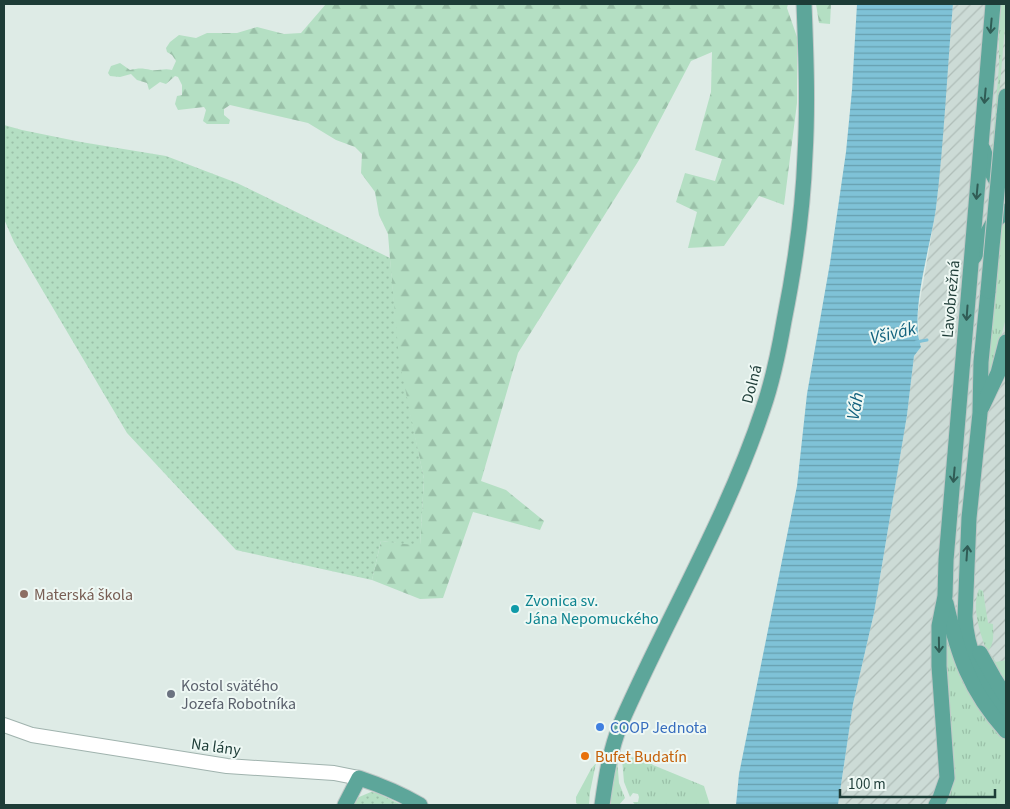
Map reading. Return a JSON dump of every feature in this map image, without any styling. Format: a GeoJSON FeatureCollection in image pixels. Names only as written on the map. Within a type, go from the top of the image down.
{"type":"FeatureCollection","features":[{"type":"Feature","properties":{"kind":"main road","name":"Dolná"},"geometry":{"type":"LineString","coordinates":[[602,805],[613,744],[630,702],[737,478],[770,386],[792,280],[801,216],[807,105],[804,4]]}},
{"type":"Feature","properties":{"kind":"main road","name":"Ľavobrežná"},"geometry":{"type":"LineString","coordinates":[[945,596],[946,560],[992,4]]}},
{"type":"Feature","properties":{"kind":"main road"},"geometry":{"type":"LineString","coordinates":[[1006,96],[981,362],[980,412],[969,528],[965,602],[965,631],[970,648],[984,685],[1006,718]]}},
{"type":"Feature","properties":{"kind":"main road"},"geometry":{"type":"LineString","coordinates":[[982,143],[990,170],[1000,187],[1006,192]]}},
{"type":"Feature","properties":{"kind":"main road"},"geometry":{"type":"LineString","coordinates":[[970,265],[992,223],[1006,211]]}},
{"type":"Feature","properties":{"kind":"main road"},"geometry":{"type":"LineString","coordinates":[[980,412],[998,373],[1006,342]]}},
{"type":"Feature","properties":{"kind":"main road"},"geometry":{"type":"LineString","coordinates":[[945,596],[957,648],[971,681],[990,711],[1006,731]]}},
{"type":"Feature","properties":{"kind":"main road"},"geometry":{"type":"LineString","coordinates":[[936,805],[947,778],[939,666],[939,626],[945,596]]}},
{"type":"Feature","properties":{"kind":"main road"},"geometry":{"type":"LineString","coordinates":[[965,602],[979,650],[1006,698]]}},
{"type":"Feature","properties":{"kind":"main road"},"geometry":{"type":"LineString","coordinates":[[345,805],[359,778]]}},
{"type":"Feature","properties":{"kind":"main road","name":"Na lány"},"geometry":{"type":"LineString","coordinates":[[359,778],[382,785],[420,805]]}},
{"type":"Feature","properties":{"kind":"street","name":"Na lány"},"geometry":{"type":"LineString","coordinates":[[4,725],[32,734],[227,766],[334,773],[359,778]]}},
{"type":"Feature","properties":{"kind":"shaded area"},"geometry":{"type":"Polygon","coordinates":[[[953,4],[1006,4],[1006,805],[838,805],[853,704],[874,613],[907,415],[914,356],[921,347],[918,312],[936,209],[953,4]]]}},
{"type":"Feature","properties":{"kind":"green space"},"geometry":{"type":"Polygon","coordinates":[[[326,4],[788,4],[787,8],[797,37],[797,103],[784,205],[759,196],[724,246],[688,248],[697,212],[676,202],[685,173],[715,181],[722,159],[695,150],[711,92],[712,52],[691,61],[639,160],[518,353],[481,481],[506,490],[544,521],[540,530],[473,512],[443,598],[420,599],[372,580],[381,541],[420,545],[424,479],[398,359],[388,234],[379,215],[375,192],[361,173],[362,154],[355,147],[336,140],[308,123],[230,105],[224,109],[224,115],[230,120],[229,124],[207,124],[203,121],[206,110],[204,107],[178,110],[175,104],[177,96],[182,95],[182,85],[178,77],[175,76],[166,84],[160,82],[149,90],[147,83],[137,80],[131,74],[120,77],[110,76],[108,73],[111,66],[120,63],[130,70],[140,68],[172,70],[176,61],[167,52],[166,48],[179,35],[196,38],[207,33],[237,33],[257,27],[284,34],[301,33],[326,4]]]}},
{"type":"Feature","properties":{"kind":"green space"},"geometry":{"type":"Polygon","coordinates":[[[816,4],[831,4],[830,24],[819,23],[816,4]]]}},
{"type":"Feature","properties":{"kind":"green space"},"geometry":{"type":"Polygon","coordinates":[[[999,4],[1006,4],[1006,15],[992,177],[991,164],[999,66],[999,4]]]}},
{"type":"Feature","properties":{"kind":"green space"},"geometry":{"type":"Polygon","coordinates":[[[4,125],[81,142],[166,156],[237,183],[390,258],[399,359],[424,479],[420,546],[381,541],[372,580],[236,550],[127,433],[14,242],[4,219],[4,125]]]}},
{"type":"Feature","properties":{"kind":"green space"},"geometry":{"type":"Polygon","coordinates":[[[1002,219],[1006,223],[1006,318],[986,393],[1002,219]]]}},
{"type":"Feature","properties":{"kind":"green space"},"geometry":{"type":"Polygon","coordinates":[[[979,589],[983,591],[988,623],[993,624],[993,642],[988,651],[996,662],[1006,660],[1006,690],[983,641],[979,627],[976,600],[979,589]]]}},
{"type":"Feature","properties":{"kind":"green space"},"geometry":{"type":"Polygon","coordinates":[[[946,628],[998,730],[1006,739],[1006,805],[943,805],[947,671],[946,628]]]}},
{"type":"Feature","properties":{"kind":"green space"},"geometry":{"type":"Polygon","coordinates":[[[636,757],[647,759],[653,765],[704,786],[710,805],[635,805],[633,802],[638,802],[639,797],[638,794],[633,793],[630,797],[624,782],[622,759],[636,757]]]}},
{"type":"Feature","properties":{"kind":"green space"},"geometry":{"type":"Polygon","coordinates":[[[617,758],[619,783],[625,798],[619,805],[611,805],[611,790],[617,758]]]}},
{"type":"Feature","properties":{"kind":"green space"},"geometry":{"type":"Polygon","coordinates":[[[596,763],[589,805],[579,805],[576,803],[576,797],[596,763]]]}},
{"type":"Feature","properties":{"kind":"green space"},"geometry":{"type":"Polygon","coordinates":[[[371,792],[402,805],[353,805],[359,797],[371,792]]]}},
{"type":"Feature","properties":{"kind":"water","name":"Váh"},"geometry":{"type":"Polygon","coordinates":[[[857,4],[953,4],[936,208],[919,298],[918,333],[921,347],[914,356],[907,415],[874,613],[853,704],[838,805],[736,805],[739,774],[797,486],[807,394],[830,263],[846,152],[857,4]]]}},
{"type":"Feature","properties":{"kind":"waterway","name":"Všivák"},"geometry":{"type":"LineString","coordinates":[[916,342],[927,340]]}},
{"type":"Feature","properties":{"kind":"place","name":"Materská škola"},"geometry":{"type":"Point","coordinates":[24,594]}},
{"type":"Feature","properties":{"kind":"place","name":"Zvonica sv. Jána Nepomuckého"},"geometry":{"type":"Point","coordinates":[515,609]}},
{"type":"Feature","properties":{"kind":"place","name":"Kostol svätého Jozefa Robotníka"},"geometry":{"type":"Point","coordinates":[171,694]}},
{"type":"Feature","properties":{"kind":"place","name":"COOP Jednota"},"geometry":{"type":"Point","coordinates":[600,727]}},
{"type":"Feature","properties":{"kind":"place","name":"Bufet Budatín"},"geometry":{"type":"Point","coordinates":[585,756]}}]}
